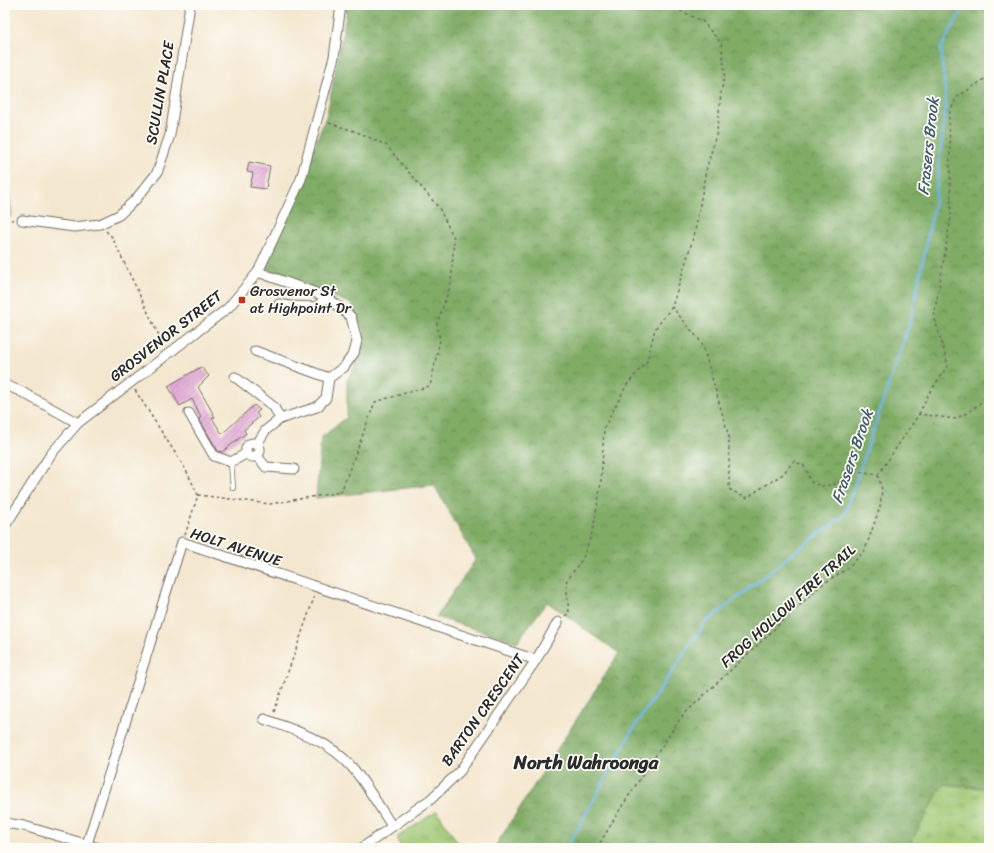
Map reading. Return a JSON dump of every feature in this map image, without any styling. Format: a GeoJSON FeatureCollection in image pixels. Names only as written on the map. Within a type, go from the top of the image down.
{"type":"FeatureCollection","features":[{"type":"Feature","properties":{"kind":"street","name":"SCULLIN PLACE"},"geometry":{"type":"LineString","coordinates":[[22,220],[74,227],[100,224],[119,215],[125,210],[157,173],[170,135],[190,5]]}},
{"type":"Feature","properties":{"kind":"street","name":"GROSVENOR STREET"},"geometry":{"type":"LineString","coordinates":[[5,526],[51,454],[78,423],[129,382],[228,308],[258,272],[301,179],[334,57],[341,5]]}},
{"type":"Feature","properties":{"kind":"street"},"geometry":{"type":"LineString","coordinates":[[247,453],[246,449],[248,445],[256,444],[266,430],[280,419],[301,410],[317,407],[326,398],[329,378],[347,362],[354,353],[357,341],[351,317],[327,297],[258,272]]}},
{"type":"Feature","properties":{"kind":"street"},"geometry":{"type":"LineString","coordinates":[[279,304],[316,307],[327,297]]}},
{"type":"Feature","properties":{"kind":"street"},"geometry":{"type":"LineString","coordinates":[[255,351],[329,378]]}},
{"type":"Feature","properties":{"kind":"street"},"geometry":{"type":"LineString","coordinates":[[235,376],[274,407],[280,419]]}},
{"type":"Feature","properties":{"kind":"street"},"geometry":{"type":"LineString","coordinates":[[5,385],[20,391],[78,423]]}},
{"type":"Feature","properties":{"kind":"street"},"geometry":{"type":"LineString","coordinates":[[189,413],[214,456],[231,462],[247,453]]}},
{"type":"Feature","properties":{"kind":"street"},"geometry":{"type":"LineString","coordinates":[[256,444],[259,450],[256,456]]}},
{"type":"Feature","properties":{"kind":"street"},"geometry":{"type":"LineString","coordinates":[[247,453],[250,456],[256,456],[266,467],[294,469]]}},
{"type":"Feature","properties":{"kind":"street","name":"HOLT AVENUE"},"geometry":{"type":"LineString","coordinates":[[87,844],[182,542],[536,660]]}},
{"type":"Feature","properties":{"kind":"street","name":"BARTON CRESCENT"},"geometry":{"type":"LineString","coordinates":[[362,848],[431,799],[460,771],[536,660],[558,622]]}},
{"type":"Feature","properties":{"kind":"street"},"geometry":{"type":"LineString","coordinates":[[264,718],[328,746],[350,765],[392,826]]}},
{"type":"Feature","properties":{"kind":"street"},"geometry":{"type":"LineString","coordinates":[[5,823],[24,826],[99,848]]}},
{"type":"Feature","properties":{"kind":"lane"},"geometry":{"type":"LineString","coordinates":[[231,462],[233,488]]}},
{"type":"Feature","properties":{"kind":"path"},"geometry":{"type":"LineString","coordinates":[[558,622],[569,613],[566,582],[583,558],[593,530],[601,483],[604,428],[626,386],[647,361],[655,329],[672,307],[695,232],[706,171],[717,132],[725,72],[721,43],[702,21],[670,6],[657,5]]}},
{"type":"Feature","properties":{"kind":"path"},"geometry":{"type":"LineString","coordinates":[[672,307],[702,344],[729,437],[729,489],[746,498],[782,474],[794,461],[804,466],[811,482],[820,486],[833,486],[858,472],[878,475],[919,414],[928,395],[948,365],[934,316],[951,217],[949,115],[956,98],[989,76]]}},
{"type":"Feature","properties":{"kind":"path"},"geometry":{"type":"LineString","coordinates":[[198,495],[270,504],[341,492],[375,402],[430,386],[440,340],[437,323],[451,284],[454,238],[439,208],[386,145],[357,132],[317,119]]}},
{"type":"Feature","properties":{"kind":"path"},"geometry":{"type":"LineString","coordinates":[[112,237],[168,354]]}},
{"type":"Feature","properties":{"kind":"path"},"geometry":{"type":"LineString","coordinates":[[129,382],[186,470],[198,495],[182,542]]}},
{"type":"Feature","properties":{"kind":"path"},"geometry":{"type":"LineString","coordinates":[[919,414],[955,419],[970,411],[989,396]]}},
{"type":"Feature","properties":{"kind":"path","name":"FROG HOLLOW FIRE TRAIL"},"geometry":{"type":"LineString","coordinates":[[597,848],[622,806],[682,716],[821,585],[846,569],[864,550],[880,507],[882,490],[878,475]]}},
{"type":"Feature","properties":{"kind":"path"},"geometry":{"type":"LineString","coordinates":[[275,712],[317,588]]}},
{"type":"Feature","properties":{"kind":"green space"},"geometry":{"type":"Polygon","coordinates":[[[348,5],[989,5],[989,782],[988,789],[960,848],[494,848],[619,653],[547,602],[517,642],[436,617],[476,559],[434,485],[316,498],[321,438],[347,417],[347,380],[361,356],[364,332],[351,304],[266,268],[327,114],[348,5]]]}},
{"type":"Feature","properties":{"kind":"green space"},"geometry":{"type":"Polygon","coordinates":[[[5,167],[12,214],[6,223],[5,223],[5,167]]]}},
{"type":"Feature","properties":{"kind":"green space"},"geometry":{"type":"Polygon","coordinates":[[[989,782],[989,848],[908,848],[943,784],[987,789],[989,782]]]}},
{"type":"Feature","properties":{"kind":"green space"},"geometry":{"type":"Polygon","coordinates":[[[437,811],[461,848],[401,848],[397,837],[437,811]]]}},
{"type":"Feature","properties":{"kind":"building"},"geometry":{"type":"Polygon","coordinates":[[[249,162],[270,166],[266,189],[250,187],[253,173],[247,172],[249,162]]]}},
{"type":"Feature","properties":{"kind":"building"},"geometry":{"type":"Polygon","coordinates":[[[201,367],[209,376],[198,387],[215,417],[212,418],[222,434],[254,405],[260,410],[256,413],[259,417],[244,430],[246,433],[222,452],[218,451],[199,419],[201,417],[192,399],[180,406],[168,386],[201,367]]]}},
{"type":"Feature","properties":{"kind":"waterway","name":"Frasers Brook"},"geometry":{"type":"LineString","coordinates":[[957,5],[963,8]]}},
{"type":"Feature","properties":{"kind":"waterway","name":"Frasers Brook"},"geometry":{"type":"LineString","coordinates":[[567,848],[635,726],[705,623],[796,551],[844,516],[911,319],[935,201],[946,104],[941,48],[963,8],[968,5]]}},
{"type":"Feature","properties":{"kind":"place","name":"Grosvenor St at Highpoint Dr"},"geometry":{"type":"Point","coordinates":[242,300]}},
{"type":"Feature","properties":{"kind":"district","name":"North Wahroonga"},"geometry":{"type":"Point","coordinates":[586,762]}}]}
